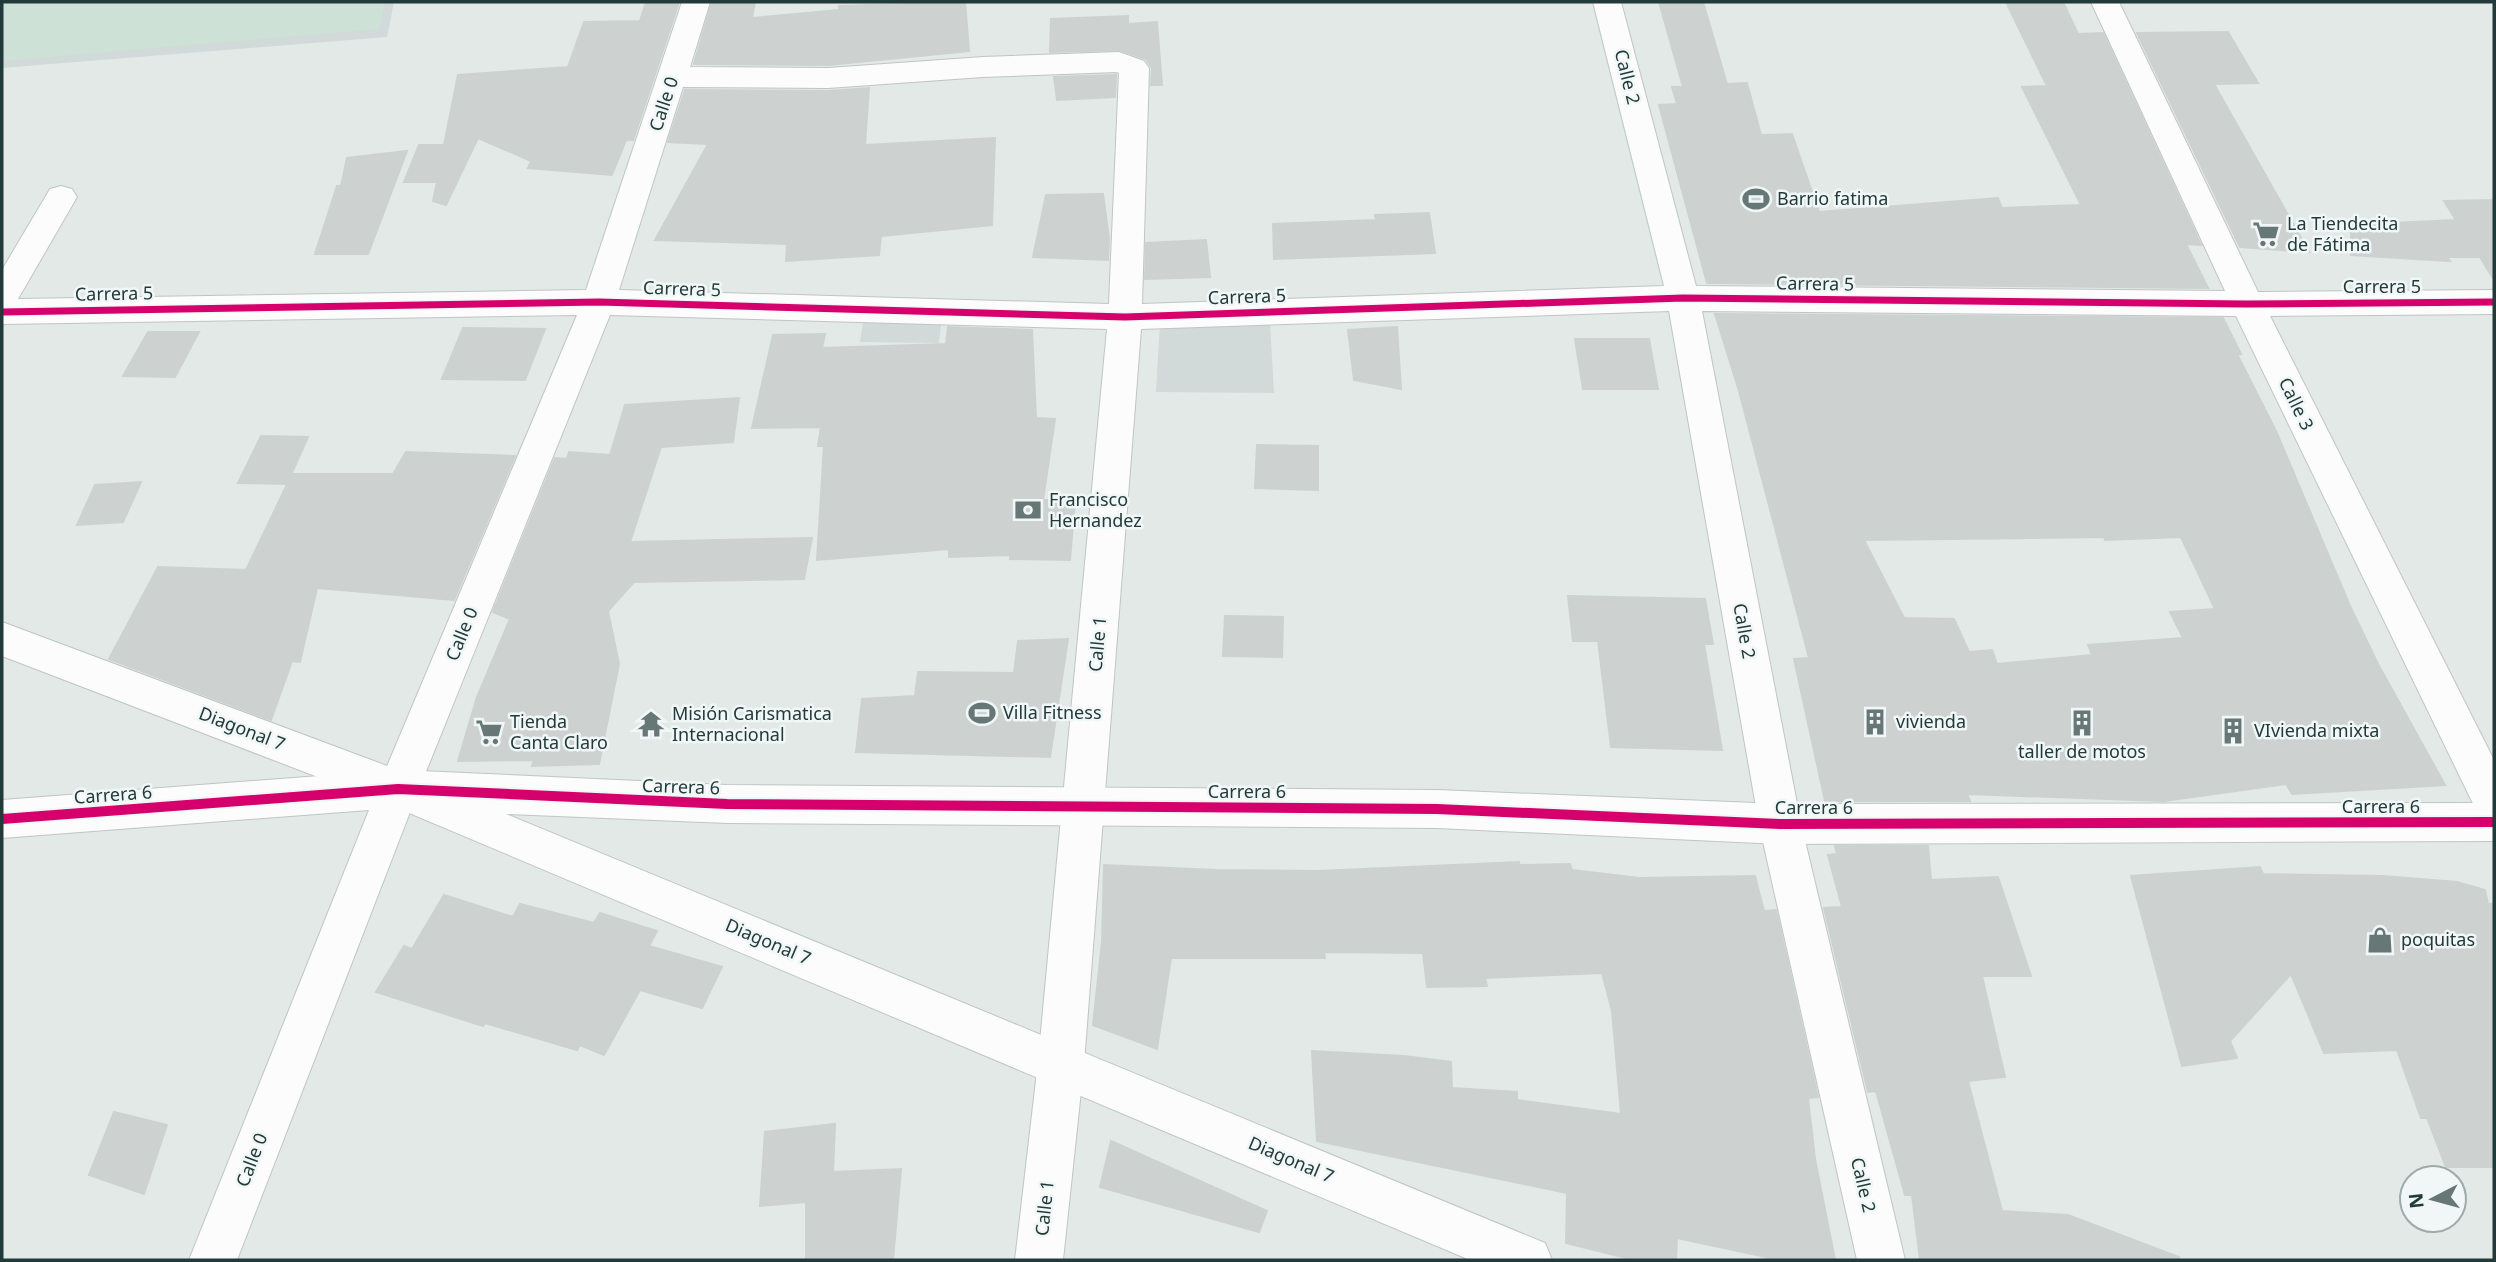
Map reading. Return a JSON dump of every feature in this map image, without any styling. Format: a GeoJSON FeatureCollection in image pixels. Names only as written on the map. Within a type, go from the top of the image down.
{"type":"FeatureCollection","features":[{"type":"Feature","properties":{"kind":"street","name":"Calle 0"},"geometry":{"type":"LineString","coordinates":[[213,1260],[398,789],[599,302],[696,2]]}},
{"type":"Feature","properties":{"kind":"street","name":"Calle 2"},"geometry":{"type":"LineString","coordinates":[[1607,2],[1683,298],[1780,824],[1881,1260]]}},
{"type":"Feature","properties":{"kind":"street","name":"Calle 3"},"geometry":{"type":"LineString","coordinates":[[2105,2],[2247,304],[2494,802]]}},
{"type":"Feature","properties":{"kind":"street","name":"Calle 1"},"geometry":{"type":"LineString","coordinates":[[673,77],[828,78],[983,67],[1119,62],[1134,68],[1125,317],[1061,1063],[1039,1260]]}},
{"type":"Feature","properties":{"kind":"street"},"geometry":{"type":"LineString","coordinates":[[2,298],[61,197]]}},
{"type":"Feature","properties":{"kind":"street","name":"Carrera 5"},"geometry":{"type":"LineString","coordinates":[[2,312],[599,302],[1125,317],[1683,298],[2247,304],[2494,302]]}},
{"type":"Feature","properties":{"kind":"street","name":"Diagonal 7"},"geometry":{"type":"LineString","coordinates":[[2,639],[398,789],[1061,1063],[1528,1260]]}},
{"type":"Feature","properties":{"kind":"street","name":"Carrera 6"},"geometry":{"type":"LineString","coordinates":[[2,820],[398,789],[564,799],[700,803],[1437,809],[1780,824],[2494,822]]}},
{"type":"Feature","properties":{"kind":"shaded area"},"geometry":{"type":"Polygon","coordinates":[[[2,2],[394,2],[387,37],[2,68],[2,2]]]}},
{"type":"Feature","properties":{"kind":"shaded area"},"geometry":{"type":"Polygon","coordinates":[[[864,316],[942,317],[939,343],[860,342],[864,316]]]}},
{"type":"Feature","properties":{"kind":"shaded area"},"geometry":{"type":"Polygon","coordinates":[[[1160,322],[1270,323],[1274,393],[1156,392],[1160,322]]]}},
{"type":"Feature","properties":{"kind":"green space"},"geometry":{"type":"Polygon","coordinates":[[[2,2],[385,2],[379,29],[2,61],[2,2]]]}},
{"type":"Feature","properties":{"kind":"building"},"geometry":{"type":"Polygon","coordinates":[[[646,2],[679,2],[633,140],[626,140],[612,175],[528,168],[531,161],[478,138],[446,205],[433,201],[437,182],[404,182],[419,145],[444,145],[458,75],[568,67],[584,22],[640,21],[646,2]]]}},
{"type":"Feature","properties":{"kind":"building"},"geometry":{"type":"Polygon","coordinates":[[[712,2],[755,2],[752,18],[839,10],[839,6],[965,2],[969,51],[828,65],[694,64],[712,2]]]}},
{"type":"Feature","properties":{"kind":"building"},"geometry":{"type":"Polygon","coordinates":[[[1659,2],[1703,2],[1727,84],[1747,83],[1761,135],[1792,134],[1819,212],[1998,198],[2002,208],[2081,205],[2022,87],[2047,86],[2006,2],[2063,2],[2078,34],[2103,33],[2201,245],[2186,244],[2208,288],[1707,283],[1659,105],[1677,104],[1672,87],[1683,87],[1659,2]]]}},
{"type":"Feature","properties":{"kind":"building"},"geometry":{"type":"Polygon","coordinates":[[[1128,16],[1128,24],[1157,22],[1162,85],[1151,85],[1152,68],[1146,59],[1120,50],[1050,52],[1051,19],[1128,16]]]}},
{"type":"Feature","properties":{"kind":"building"},"geometry":{"type":"Polygon","coordinates":[[[2228,32],[2258,83],[2214,84],[2309,252],[2240,247],[2137,33],[2228,32]]]}},
{"type":"Feature","properties":{"kind":"building"},"geometry":{"type":"Polygon","coordinates":[[[1116,75],[1115,97],[1057,100],[1054,77],[1116,75]]]}},
{"type":"Feature","properties":{"kind":"building"},"geometry":{"type":"Polygon","coordinates":[[[869,88],[865,145],[995,138],[992,225],[881,236],[879,255],[786,261],[787,244],[655,240],[708,144],[668,142],[685,90],[828,91],[869,88]]]}},
{"type":"Feature","properties":{"kind":"building"},"geometry":{"type":"Polygon","coordinates":[[[407,151],[368,254],[315,254],[337,186],[341,186],[347,158],[407,151]]]}},
{"type":"Feature","properties":{"kind":"building"},"geometry":{"type":"Polygon","coordinates":[[[1103,194],[1109,238],[1108,260],[1033,257],[1046,195],[1103,194]]]}},
{"type":"Feature","properties":{"kind":"building"},"geometry":{"type":"Polygon","coordinates":[[[2494,200],[2494,280],[2480,257],[2447,257],[2450,261],[2351,255],[2351,225],[2456,220],[2444,201],[2494,200]]]}},
{"type":"Feature","properties":{"kind":"building"},"geometry":{"type":"Polygon","coordinates":[[[1429,213],[1435,253],[1274,259],[1273,224],[1376,220],[1375,215],[1429,213]]]}},
{"type":"Feature","properties":{"kind":"building"},"geometry":{"type":"Polygon","coordinates":[[[1206,240],[1210,277],[1145,279],[1146,243],[1206,240]]]}},
{"type":"Feature","properties":{"kind":"building"},"geometry":{"type":"Polygon","coordinates":[[[1715,314],[2223,318],[2241,354],[2237,354],[2276,431],[2350,606],[2378,664],[2445,785],[2292,794],[2286,784],[2164,801],[1967,794],[1970,801],[1825,801],[1794,659],[1809,658],[1739,391],[1715,314]],[[2104,537],[1864,540],[1904,618],[1954,619],[1969,652],[1992,650],[1997,664],[2092,655],[2088,645],[2183,638],[2170,612],[2215,609],[2181,537],[2105,540],[2104,537]]]}},
{"type":"Feature","properties":{"kind":"building"},"geometry":{"type":"Polygon","coordinates":[[[948,327],[1032,330],[1036,418],[1055,419],[1043,500],[1075,500],[1070,560],[1010,559],[1010,555],[949,557],[949,549],[817,560],[824,446],[818,446],[821,427],[752,428],[773,335],[825,334],[822,348],[946,344],[948,327]]]}},
{"type":"Feature","properties":{"kind":"building"},"geometry":{"type":"Polygon","coordinates":[[[1397,327],[1401,389],[1354,380],[1348,330],[1397,327]]]}},
{"type":"Feature","properties":{"kind":"building"},"geometry":{"type":"Polygon","coordinates":[[[463,328],[545,329],[525,380],[442,379],[463,328]]]}},
{"type":"Feature","properties":{"kind":"building"},"geometry":{"type":"Polygon","coordinates":[[[148,332],[199,332],[175,377],[123,376],[148,332]]]}},
{"type":"Feature","properties":{"kind":"building"},"geometry":{"type":"Polygon","coordinates":[[[1575,339],[1649,339],[1658,389],[1583,389],[1575,339]]]}},
{"type":"Feature","properties":{"kind":"building"},"geometry":{"type":"Polygon","coordinates":[[[739,398],[733,442],[661,447],[630,542],[812,538],[804,579],[634,582],[608,611],[619,664],[599,764],[532,766],[534,760],[458,761],[477,697],[510,619],[493,612],[555,458],[567,459],[569,452],[610,455],[625,405],[739,398]]]}},
{"type":"Feature","properties":{"kind":"building"},"geometry":{"type":"Polygon","coordinates":[[[261,436],[308,437],[287,484],[238,483],[261,436]]]}},
{"type":"Feature","properties":{"kind":"building"},"geometry":{"type":"Polygon","coordinates":[[[1257,445],[1318,446],[1318,490],[1255,488],[1257,445]]]}},
{"type":"Feature","properties":{"kind":"building"},"geometry":{"type":"Polygon","coordinates":[[[406,452],[515,456],[454,600],[317,588],[300,662],[292,661],[271,720],[109,659],[158,567],[246,570],[292,474],[393,474],[406,452]]]}},
{"type":"Feature","properties":{"kind":"building"},"geometry":{"type":"Polygon","coordinates":[[[141,482],[123,522],[77,525],[95,485],[141,482]]]}},
{"type":"Feature","properties":{"kind":"building"},"geometry":{"type":"Polygon","coordinates":[[[1568,596],[1705,599],[1713,644],[1704,644],[1722,750],[1611,747],[1598,641],[1573,641],[1568,596]]]}},
{"type":"Feature","properties":{"kind":"building"},"geometry":{"type":"Polygon","coordinates":[[[1225,616],[1283,617],[1282,657],[1223,656],[1225,616]]]}},
{"type":"Feature","properties":{"kind":"building"},"geometry":{"type":"Polygon","coordinates":[[[1068,639],[1050,757],[856,752],[862,699],[915,696],[918,672],[1014,673],[1018,641],[1068,639]]]}},
{"type":"Feature","properties":{"kind":"building"},"geometry":{"type":"Polygon","coordinates":[[[1835,846],[1928,846],[1931,880],[1998,877],[2031,976],[1982,976],[2005,1077],[1968,1081],[2002,1211],[2068,1215],[2179,1257],[2178,1260],[1920,1260],[1912,1195],[1905,1195],[1876,1091],[1868,1092],[1824,908],[1842,907],[1828,855],[1837,854],[1835,846]]]}},
{"type":"Feature","properties":{"kind":"building"},"geometry":{"type":"Polygon","coordinates":[[[1519,862],[1519,865],[1570,864],[1572,870],[1639,878],[1755,876],[1764,911],[1776,910],[1818,1097],[1808,1098],[1815,1159],[1835,1260],[1780,1260],[1677,1238],[1676,1260],[1634,1260],[1566,1243],[1567,1193],[1317,1141],[1312,1051],[1404,1056],[1451,1062],[1452,1088],[1517,1092],[1517,1100],[1621,1114],[1612,1011],[1602,973],[1485,978],[1487,986],[1427,987],[1423,953],[1324,952],[1325,958],[1171,958],[1157,1049],[1093,1025],[1102,941],[1104,865],[1318,871],[1519,862]]]}},
{"type":"Feature","properties":{"kind":"building"},"geometry":{"type":"Polygon","coordinates":[[[2260,867],[2263,874],[2383,876],[2457,882],[2485,890],[2488,904],[2494,904],[2494,1167],[2445,1164],[2427,1118],[2421,1118],[2397,1050],[2324,1053],[2291,974],[2230,1041],[2237,1058],[2182,1066],[2131,876],[2260,867]]]}},
{"type":"Feature","properties":{"kind":"building"},"geometry":{"type":"Polygon","coordinates":[[[444,895],[513,917],[520,904],[594,923],[600,913],[657,931],[649,946],[722,967],[702,1008],[640,990],[604,1055],[580,1045],[577,1050],[485,1023],[483,1026],[376,992],[404,946],[412,949],[444,895]]]}},
{"type":"Feature","properties":{"kind":"building"},"geometry":{"type":"Polygon","coordinates":[[[114,1112],[167,1125],[144,1194],[89,1175],[114,1112]]]}},
{"type":"Feature","properties":{"kind":"building"},"geometry":{"type":"Polygon","coordinates":[[[835,1124],[833,1172],[901,1169],[893,1260],[806,1260],[806,1202],[760,1206],[765,1132],[835,1124]]]}},
{"type":"Feature","properties":{"kind":"building"},"geometry":{"type":"Polygon","coordinates":[[[1111,1141],[1267,1211],[1259,1232],[1100,1187],[1111,1141]]]}},
{"type":"Feature","properties":{"kind":"cycle path"},"geometry":{"type":"LineString","coordinates":[[2,312],[599,302],[1125,317],[1683,298],[2247,304],[2494,302]]}},
{"type":"Feature","properties":{"kind":"cycle path"},"geometry":{"type":"LineString","coordinates":[[2,819],[398,789],[727,804],[1437,809],[1780,824],[2494,822]]}},
{"type":"Feature","properties":{"kind":"place","name":"Barrio fatima"},"geometry":{"type":"Point","coordinates":[1756,199]}},
{"type":"Feature","properties":{"kind":"place","name":"La Tiendecita de Fátima"},"geometry":{"type":"Point","coordinates":[2266,234]}},
{"type":"Feature","properties":{"kind":"place","name":"Francisco Hernandez"},"geometry":{"type":"Point","coordinates":[1028,510]}},
{"type":"Feature","properties":{"kind":"place","name":"Villa Fitness"},"geometry":{"type":"Point","coordinates":[982,713]}},
{"type":"Feature","properties":{"kind":"place","name":"vivienda"},"geometry":{"type":"Point","coordinates":[1875,722]}},
{"type":"Feature","properties":{"kind":"place","name":"taller de motos"},"geometry":{"type":"Point","coordinates":[2082,723]}},
{"type":"Feature","properties":{"kind":"place","name":"Misión Carismatica Internacional"},"geometry":{"type":"Point","coordinates":[651,724]}},
{"type":"Feature","properties":{"kind":"place","name":"VIvienda mixta"},"geometry":{"type":"Point","coordinates":[2233,731]}},
{"type":"Feature","properties":{"kind":"place","name":"Tienda Canta Claro"},"geometry":{"type":"Point","coordinates":[489,732]}},
{"type":"Feature","properties":{"kind":"place","name":"poquitas"},"geometry":{"type":"Point","coordinates":[2380,940]}}]}
